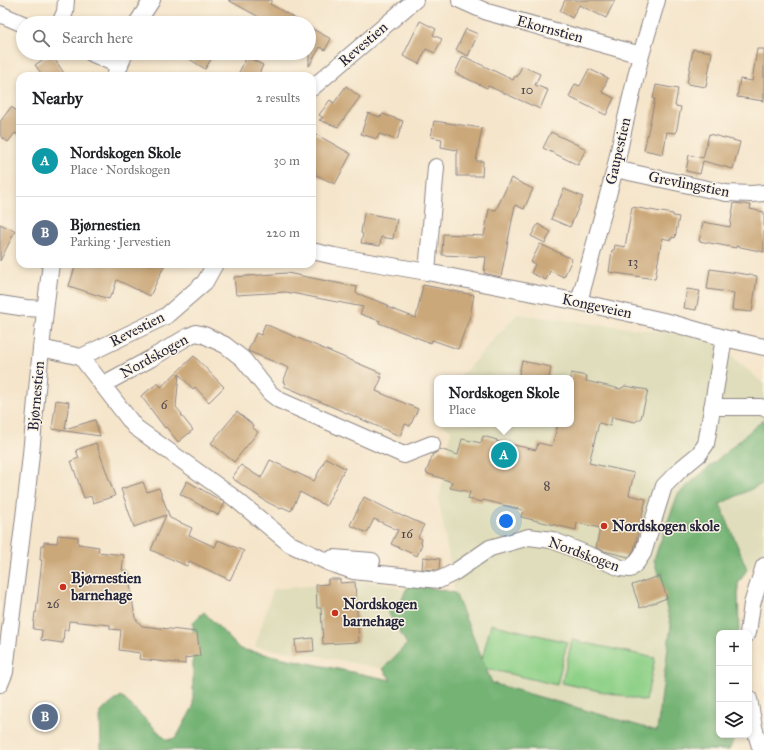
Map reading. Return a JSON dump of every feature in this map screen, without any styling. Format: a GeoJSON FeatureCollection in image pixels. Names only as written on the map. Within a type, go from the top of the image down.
{"type":"FeatureCollection","features":[{"type":"Feature","properties":{"kind":"street"},"geometry":{"type":"LineString","coordinates":[[63,16],[66,0]]}},
{"type":"Feature","properties":{"kind":"street"},"geometry":{"type":"LineString","coordinates":[[142,16],[152,0]]}},
{"type":"Feature","properties":{"kind":"street","name":"Revestien"},"geometry":{"type":"LineString","coordinates":[[316,85],[415,0]]}},
{"type":"Feature","properties":{"kind":"street","name":"Ekornstien"},"geometry":{"type":"LineString","coordinates":[[460,0],[486,12],[641,55]]}},
{"type":"Feature","properties":{"kind":"street","name":"Gaupestien"},"geometry":{"type":"LineString","coordinates":[[579,302],[616,169],[624,126],[641,55],[657,0]]}},
{"type":"Feature","properties":{"kind":"street"},"geometry":{"type":"LineString","coordinates":[[0,14],[16,21]]}},
{"type":"Feature","properties":{"kind":"street"},"geometry":{"type":"LineString","coordinates":[[108,60],[120,65]]}},
{"type":"Feature","properties":{"kind":"street"},"geometry":{"type":"LineString","coordinates":[[427,272],[436,167]]}},
{"type":"Feature","properties":{"kind":"street","name":"Grevlingstien"},"geometry":{"type":"LineString","coordinates":[[616,169],[726,193],[764,193]]}},
{"type":"Feature","properties":{"kind":"street","name":"Kongeveien"},"geometry":{"type":"LineString","coordinates":[[316,252],[579,302],[668,322],[724,338],[764,347]]}},
{"type":"Feature","properties":{"kind":"street","name":"Bjørnestien"},"geometry":{"type":"LineString","coordinates":[[3,678],[30,468],[41,348],[50,268]]}},
{"type":"Feature","properties":{"kind":"street","name":"Revestien"},"geometry":{"type":"LineString","coordinates":[[81,357],[166,316],[205,282],[213,268]]}},
{"type":"Feature","properties":{"kind":"street"},"geometry":{"type":"LineString","coordinates":[[0,304],[45,309]]}},
{"type":"Feature","properties":{"kind":"street","name":"Nordskogen"},"geometry":{"type":"LineString","coordinates":[[102,384],[196,333],[204,335],[225,345],[243,360],[270,393],[279,400],[404,455],[432,444]]}},
{"type":"Feature","properties":{"kind":"street","name":"Nordskogen"},"geometry":{"type":"LineString","coordinates":[[81,357],[135,427],[233,497],[290,544],[330,564],[353,571],[439,580],[455,572],[490,548],[529,537],[552,540],[621,568],[630,569],[643,553],[664,486],[699,454],[706,444],[724,338]]}},
{"type":"Feature","properties":{"kind":"street"},"geometry":{"type":"LineString","coordinates":[[41,348],[81,357]]}},
{"type":"Feature","properties":{"kind":"street"},"geometry":{"type":"LineString","coordinates":[[712,407],[764,408]]}},
{"type":"Feature","properties":{"kind":"street","name":"Nordskogen"},"geometry":{"type":"LineString","coordinates":[[316,557],[372,561]]}},
{"type":"Feature","properties":{"kind":"street"},"geometry":{"type":"LineString","coordinates":[[748,630],[752,604],[764,566]]}},
{"type":"Feature","properties":{"kind":"street"},"geometry":{"type":"LineString","coordinates":[[750,702],[754,727],[761,750]]}},
{"type":"Feature","properties":{"kind":"shaded area","name":"Nordskogen skole"},"geometry":{"type":"Polygon","coordinates":[[[517,314],[710,338],[764,384],[764,552],[738,584],[739,630],[716,630],[716,638],[658,731],[492,683],[455,593],[439,501],[451,430],[446,427],[574,427],[574,375],[462,375],[517,314]]]}},
{"type":"Feature","properties":{"kind":"shaded area"},"geometry":{"type":"Polygon","coordinates":[[[355,582],[378,582],[454,604],[383,669],[319,656],[255,647],[273,589],[355,582]]]}},
{"type":"Feature","properties":{"kind":"green space"},"geometry":{"type":"Polygon","coordinates":[[[764,419],[764,483],[720,504],[747,569],[738,584],[739,630],[716,630],[716,738],[735,738],[729,750],[101,750],[100,712],[121,696],[167,740],[176,738],[193,707],[193,622],[204,612],[240,649],[391,680],[383,669],[407,644],[383,604],[401,602],[409,583],[455,593],[492,683],[657,731],[671,625],[654,559],[678,494],[764,419]]]}},
{"type":"Feature","properties":{"kind":"green space"},"geometry":{"type":"Polygon","coordinates":[[[491,624],[567,642],[557,685],[480,667],[491,624]]]}},
{"type":"Feature","properties":{"kind":"green space"},"geometry":{"type":"Polygon","coordinates":[[[572,640],[655,658],[646,701],[562,683],[572,640]]]}},
{"type":"Feature","properties":{"kind":"building"},"geometry":{"type":"Polygon","coordinates":[[[228,0],[272,0],[270,4],[291,16],[257,16],[228,0]]]}},
{"type":"Feature","properties":{"kind":"building"},"geometry":{"type":"Polygon","coordinates":[[[565,0],[615,0],[606,18],[579,5],[572,18],[560,11],[565,0]]]}},
{"type":"Feature","properties":{"kind":"building"},"geometry":{"type":"Polygon","coordinates":[[[420,21],[436,29],[433,35],[442,39],[435,53],[426,49],[419,64],[403,56],[420,21]]]}},
{"type":"Feature","properties":{"kind":"building"},"geometry":{"type":"Polygon","coordinates":[[[466,29],[478,34],[468,56],[456,50],[466,29]]]}},
{"type":"Feature","properties":{"kind":"building"},"geometry":{"type":"Polygon","coordinates":[[[316,31],[331,39],[325,50],[320,47],[316,54],[316,31]]]}},
{"type":"Feature","properties":{"kind":"building"},"geometry":{"type":"Polygon","coordinates":[[[693,49],[712,52],[706,87],[687,84],[693,49]]]}},
{"type":"Feature","properties":{"kind":"building"},"geometry":{"type":"Polygon","coordinates":[[[757,49],[764,49],[764,101],[737,97],[740,79],[752,81],[757,49]]]}},
{"type":"Feature","properties":{"kind":"building"},"geometry":{"type":"Polygon","coordinates":[[[463,56],[513,80],[515,76],[517,77],[522,66],[540,74],[535,85],[548,90],[540,109],[488,86],[487,88],[455,73],[463,56]]]}},
{"type":"Feature","properties":{"kind":"building"},"geometry":{"type":"Polygon","coordinates":[[[42,60],[55,60],[63,72],[40,72],[35,65],[42,60]]]}},
{"type":"Feature","properties":{"kind":"building"},"geometry":{"type":"Polygon","coordinates":[[[191,60],[211,60],[205,69],[191,60]]]}},
{"type":"Feature","properties":{"kind":"building"},"geometry":{"type":"Polygon","coordinates":[[[245,60],[253,60],[263,65],[260,72],[239,72],[245,60]]]}},
{"type":"Feature","properties":{"kind":"building"},"geometry":{"type":"Polygon","coordinates":[[[309,60],[312,60],[309,66],[309,60]]]}},
{"type":"Feature","properties":{"kind":"building"},"geometry":{"type":"Polygon","coordinates":[[[589,69],[608,78],[602,92],[614,98],[606,115],[569,97],[575,84],[580,86],[589,69]]]}},
{"type":"Feature","properties":{"kind":"building"},"geometry":{"type":"Polygon","coordinates":[[[656,85],[678,89],[675,106],[681,107],[676,133],[667,132],[663,154],[644,150],[655,99],[653,99],[656,85]]]}},
{"type":"Feature","properties":{"kind":"building"},"geometry":{"type":"Polygon","coordinates":[[[346,86],[360,97],[338,127],[319,120],[323,118],[319,115],[330,100],[334,103],[346,86]]]}},
{"type":"Feature","properties":{"kind":"building"},"geometry":{"type":"Polygon","coordinates":[[[11,107],[16,110],[16,134],[8,142],[0,136],[0,122],[11,107]]]}},
{"type":"Feature","properties":{"kind":"building"},"geometry":{"type":"Polygon","coordinates":[[[368,113],[380,117],[383,114],[403,121],[397,140],[379,134],[377,139],[361,134],[368,113]]]}},
{"type":"Feature","properties":{"kind":"building"},"geometry":{"type":"Polygon","coordinates":[[[434,121],[482,128],[476,161],[483,161],[482,176],[457,176],[457,150],[441,147],[442,139],[431,137],[434,121]]]}},
{"type":"Feature","properties":{"kind":"building"},"geometry":{"type":"Polygon","coordinates":[[[551,132],[586,149],[578,165],[543,148],[551,132]]]}},
{"type":"Feature","properties":{"kind":"building"},"geometry":{"type":"Polygon","coordinates":[[[316,134],[351,154],[335,184],[316,175],[316,134]]]}},
{"type":"Feature","properties":{"kind":"building"},"geometry":{"type":"Polygon","coordinates":[[[709,134],[740,142],[733,169],[703,161],[700,174],[686,171],[689,155],[703,158],[709,134]]]}},
{"type":"Feature","properties":{"kind":"building"},"geometry":{"type":"Polygon","coordinates":[[[511,178],[533,189],[524,209],[515,205],[501,277],[484,273],[486,257],[442,255],[443,234],[484,236],[489,209],[496,210],[511,178]]]}},
{"type":"Feature","properties":{"kind":"building"},"geometry":{"type":"Polygon","coordinates":[[[564,189],[583,197],[570,227],[551,219],[564,189]]]}},
{"type":"Feature","properties":{"kind":"building"},"geometry":{"type":"Polygon","coordinates":[[[734,203],[751,205],[750,209],[764,212],[764,252],[736,246],[736,248],[699,241],[703,222],[730,227],[734,203]]]}},
{"type":"Feature","properties":{"kind":"building"},"geometry":{"type":"Polygon","coordinates":[[[632,207],[673,214],[673,216],[679,217],[675,238],[672,237],[671,240],[662,238],[655,279],[609,272],[612,250],[614,250],[615,245],[625,247],[632,207]]]}},
{"type":"Feature","properties":{"kind":"building"},"geometry":{"type":"Polygon","coordinates":[[[364,213],[397,219],[393,239],[381,237],[380,246],[361,243],[364,213]]]}},
{"type":"Feature","properties":{"kind":"building"},"geometry":{"type":"Polygon","coordinates":[[[0,224],[15,231],[0,261],[0,224]]]}},
{"type":"Feature","properties":{"kind":"building"},"geometry":{"type":"Polygon","coordinates":[[[538,224],[551,232],[545,243],[531,236],[538,224]]]}},
{"type":"Feature","properties":{"kind":"building"},"geometry":{"type":"Polygon","coordinates":[[[540,244],[572,259],[564,277],[550,271],[546,280],[531,273],[535,264],[531,262],[540,244]]]}},
{"type":"Feature","properties":{"kind":"building"},"geometry":{"type":"Polygon","coordinates":[[[75,268],[163,268],[150,296],[117,280],[112,295],[111,294],[109,299],[69,286],[75,268]]]}},
{"type":"Feature","properties":{"kind":"building"},"geometry":{"type":"Polygon","coordinates":[[[710,269],[757,276],[752,312],[732,310],[734,293],[707,289],[710,269]]]}},
{"type":"Feature","properties":{"kind":"building"},"geometry":{"type":"Polygon","coordinates":[[[287,273],[357,287],[356,293],[388,305],[387,307],[416,318],[423,285],[474,295],[470,316],[458,349],[432,340],[431,343],[379,323],[380,321],[360,314],[363,307],[286,292],[236,295],[234,277],[287,273]]]}},
{"type":"Feature","properties":{"kind":"building"},"geometry":{"type":"Polygon","coordinates":[[[687,289],[700,291],[696,310],[684,308],[687,289]]]}},
{"type":"Feature","properties":{"kind":"building"},"geometry":{"type":"Polygon","coordinates":[[[265,324],[381,373],[380,377],[382,377],[376,391],[418,409],[410,426],[405,424],[400,436],[284,386],[286,383],[283,382],[289,368],[248,351],[256,333],[261,335],[265,324]]]}},
{"type":"Feature","properties":{"kind":"building"},"geometry":{"type":"Polygon","coordinates":[[[194,356],[224,387],[209,402],[195,387],[193,389],[179,374],[176,407],[193,430],[178,442],[166,427],[165,428],[141,396],[158,383],[161,387],[194,356]]]}},
{"type":"Feature","properties":{"kind":"building"},"geometry":{"type":"Polygon","coordinates":[[[522,361],[551,367],[550,375],[519,375],[522,361]]]}},
{"type":"Feature","properties":{"kind":"building","name":"Nordskogen skole"},"geometry":{"type":"Polygon","coordinates":[[[571,373],[587,376],[586,381],[620,389],[625,386],[648,390],[641,418],[635,422],[612,417],[610,426],[599,423],[589,463],[634,473],[629,495],[646,499],[634,550],[629,557],[596,548],[600,528],[577,523],[576,530],[521,517],[523,510],[483,500],[482,502],[468,499],[470,492],[450,488],[452,482],[426,473],[433,454],[440,449],[458,455],[462,439],[481,443],[483,436],[497,440],[496,441],[536,450],[538,443],[552,446],[557,427],[574,427],[574,375],[571,375],[571,373]]]}},
{"type":"Feature","properties":{"kind":"building"},"geometry":{"type":"Polygon","coordinates":[[[56,400],[69,402],[65,429],[95,420],[100,436],[52,429],[56,400]]]}},
{"type":"Feature","properties":{"kind":"building"},"geometry":{"type":"Polygon","coordinates":[[[237,412],[253,425],[252,427],[258,432],[234,462],[211,443],[237,412]]]}},
{"type":"Feature","properties":{"kind":"building"},"geometry":{"type":"Polygon","coordinates":[[[96,443],[115,496],[93,503],[91,496],[84,498],[71,461],[79,458],[76,450],[96,443]]]}},
{"type":"Feature","properties":{"kind":"building"},"geometry":{"type":"Polygon","coordinates":[[[326,458],[345,468],[326,506],[300,492],[291,511],[282,507],[281,509],[267,502],[232,478],[241,465],[261,478],[270,460],[314,481],[326,458]]]}},
{"type":"Feature","properties":{"kind":"building"},"geometry":{"type":"Polygon","coordinates":[[[187,481],[225,503],[218,515],[180,494],[187,481]]]}},
{"type":"Feature","properties":{"kind":"building"},"geometry":{"type":"Polygon","coordinates":[[[143,482],[147,492],[159,488],[170,518],[192,528],[189,535],[215,547],[218,540],[244,551],[230,580],[189,561],[187,566],[151,550],[166,515],[134,527],[121,489],[143,482]]]}},
{"type":"Feature","properties":{"kind":"building"},"geometry":{"type":"Polygon","coordinates":[[[364,497],[404,517],[424,525],[418,537],[422,539],[422,544],[417,556],[391,544],[398,530],[374,519],[367,533],[350,525],[364,497]]]}},
{"type":"Feature","properties":{"kind":"building"},"geometry":{"type":"Polygon","coordinates":[[[58,535],[78,537],[78,544],[99,547],[98,552],[124,555],[122,570],[128,571],[135,618],[142,626],[197,632],[200,656],[185,658],[185,664],[139,659],[140,653],[119,650],[121,630],[110,629],[110,625],[69,621],[68,630],[64,630],[63,643],[41,640],[42,630],[33,629],[42,560],[40,560],[41,545],[44,545],[44,542],[57,543],[58,535]]]}},
{"type":"Feature","properties":{"kind":"building"},"geometry":{"type":"Polygon","coordinates":[[[423,557],[440,559],[439,569],[422,569],[423,557]]]}},
{"type":"Feature","properties":{"kind":"building"},"geometry":{"type":"Polygon","coordinates":[[[660,576],[667,598],[640,608],[632,585],[660,576]]]}},
{"type":"Feature","properties":{"kind":"building"},"geometry":{"type":"Polygon","coordinates":[[[328,579],[340,579],[340,583],[355,582],[359,642],[323,644],[321,608],[317,608],[316,585],[328,584],[328,579]]]}},
{"type":"Feature","properties":{"kind":"building"},"geometry":{"type":"Polygon","coordinates":[[[313,638],[314,651],[296,652],[295,640],[313,638]]]}},
{"type":"Feature","properties":{"kind":"place","name":"Nordskogen Skole"},"geometry":{"type":"Point","coordinates":[504,455]}},
{"type":"Feature","properties":{"kind":"place","name":"Nordskogen skole"},"geometry":{"type":"Point","coordinates":[604,526]}},
{"type":"Feature","properties":{"kind":"place","name":"Bjørnestien barnehage"},"geometry":{"type":"Point","coordinates":[63,587]}},
{"type":"Feature","properties":{"kind":"place","name":"Nordskogen barnehage"},"geometry":{"type":"Point","coordinates":[335,613]}},
{"type":"Feature","properties":{"kind":"place","name":"Bjørnestien"},"geometry":{"type":"Point","coordinates":[45,717]}}]}
